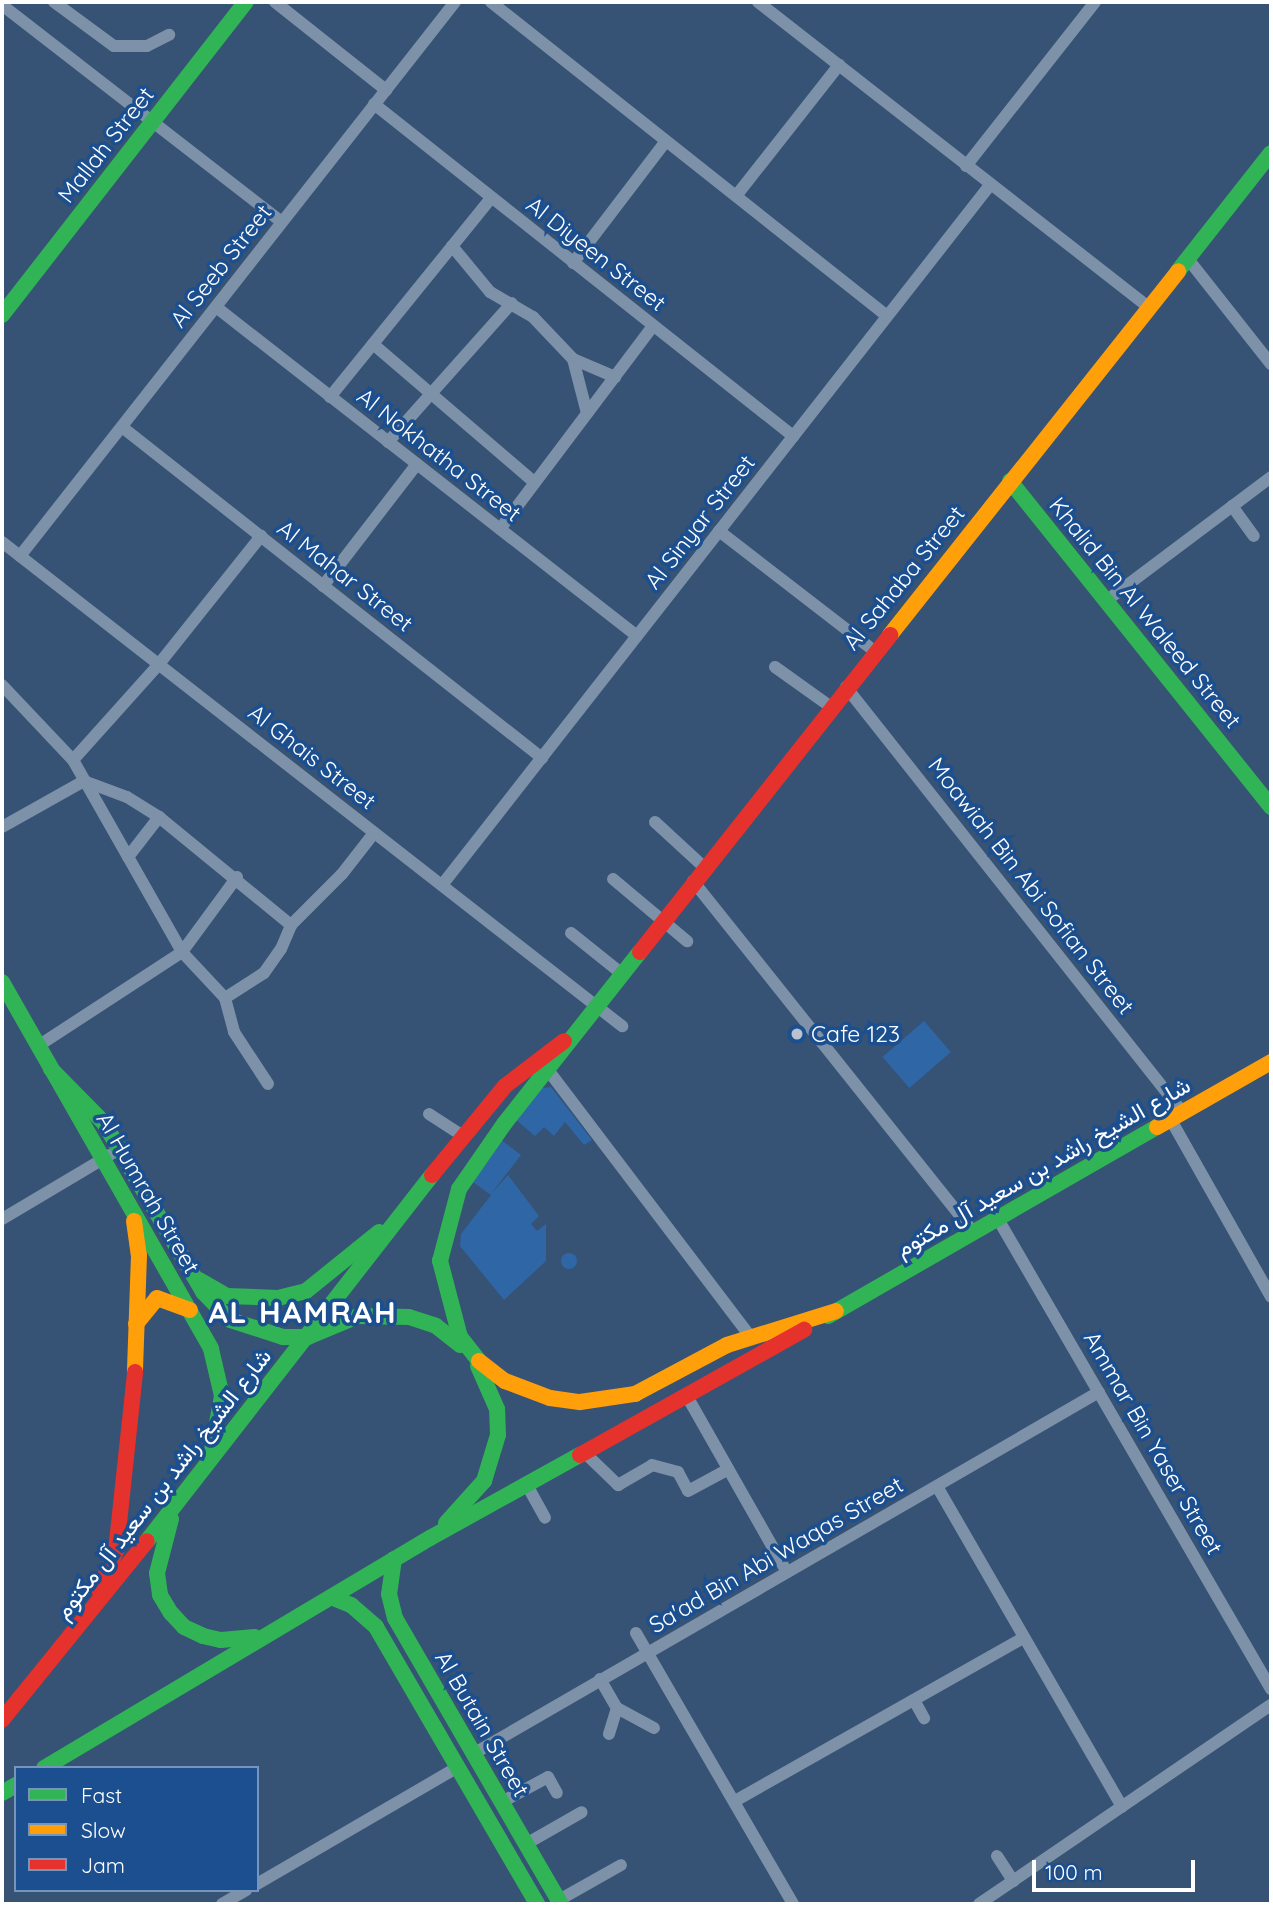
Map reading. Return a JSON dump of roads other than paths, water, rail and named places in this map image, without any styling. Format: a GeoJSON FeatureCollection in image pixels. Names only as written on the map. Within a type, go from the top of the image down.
{"type":"FeatureCollection","features":[{"type":"Feature","properties":{"kind":"street"},"geometry":{"type":"LineString","coordinates":[[54,2],[114,46],[147,46],[169,35]]}},
{"type":"Feature","properties":{"kind":"street","name":"Mallah Street"},"geometry":{"type":"LineString","coordinates":[[2,315],[246,2]]}},
{"type":"Feature","properties":{"kind":"street"},"geometry":{"type":"LineString","coordinates":[[275,2],[386,90]]}},
{"type":"Feature","properties":{"kind":"street","name":"Al Seeb Street"},"geometry":{"type":"LineString","coordinates":[[20,556],[455,2]]}},
{"type":"Feature","properties":{"kind":"street"},"geometry":{"type":"LineString","coordinates":[[491,2],[887,316]]}},
{"type":"Feature","properties":{"kind":"street"},"geometry":{"type":"LineString","coordinates":[[758,2],[1149,309]]}},
{"type":"Feature","properties":{"kind":"street"},"geometry":{"type":"LineString","coordinates":[[966,166],[1095,2]]}},
{"type":"Feature","properties":{"kind":"street"},"geometry":{"type":"LineString","coordinates":[[2,5],[282,222]]}},
{"type":"Feature","properties":{"kind":"street"},"geometry":{"type":"LineString","coordinates":[[736,196],[839,65]]}},
{"type":"Feature","properties":{"kind":"street","name":"Al Diyeen Street"},"geometry":{"type":"LineString","coordinates":[[374,104],[793,436]]}},
{"type":"Feature","properties":{"kind":"street"},"geometry":{"type":"LineString","coordinates":[[573,263],[666,141]]}},
{"type":"Feature","properties":{"kind":"street","name":"Al Sahaba Street"},"geometry":{"type":"LineString","coordinates":[[575,1033],[874,651],[1271,153]]}},
{"type":"Feature","properties":{"kind":"street","name":"Al Sinyar Street"},"geometry":{"type":"LineString","coordinates":[[442,885],[990,185]]}},
{"type":"Feature","properties":{"kind":"street"},"geometry":{"type":"LineString","coordinates":[[330,397],[491,198]]}},
{"type":"Feature","properties":{"kind":"street"},"geometry":{"type":"LineString","coordinates":[[452,246],[482,284],[533,317],[573,359],[615,377]]}},
{"type":"Feature","properties":{"kind":"street"},"geometry":{"type":"LineString","coordinates":[[1188,259],[1271,365]]}},
{"type":"Feature","properties":{"kind":"street"},"geometry":{"type":"LineString","coordinates":[[388,442],[432,396],[512,303]]}},
{"type":"Feature","properties":{"kind":"street","name":"Al Nokhatha Street"},"geometry":{"type":"LineString","coordinates":[[216,307],[636,636]]}},
{"type":"Feature","properties":{"kind":"street"},"geometry":{"type":"LineString","coordinates":[[500,529],[653,326]]}},
{"type":"Feature","properties":{"kind":"street"},"geometry":{"type":"LineString","coordinates":[[373,344],[535,482]]}},
{"type":"Feature","properties":{"kind":"street"},"geometry":{"type":"LineString","coordinates":[[573,359],[587,413]]}},
{"type":"Feature","properties":{"kind":"street","name":"Al Mahar Street"},"geometry":{"type":"LineString","coordinates":[[122,427],[542,758]]}},
{"type":"Feature","properties":{"kind":"street"},"geometry":{"type":"LineString","coordinates":[[323,586],[417,464]]}},
{"type":"Feature","properties":{"kind":"street"},"geometry":{"type":"LineString","coordinates":[[1106,601],[1271,477]]}},
{"type":"Feature","properties":{"kind":"street","name":"Khalid Bin Al Waleed Street"},"geometry":{"type":"LineString","coordinates":[[1010,481],[1271,807]]}},
{"type":"Feature","properties":{"kind":"street"},"geometry":{"type":"LineString","coordinates":[[1232,506],[1254,536]]}},
{"type":"Feature","properties":{"kind":"street"},"geometry":{"type":"LineString","coordinates":[[719,531],[874,651]]}},
{"type":"Feature","properties":{"kind":"street"},"geometry":{"type":"LineString","coordinates":[[73,760],[97,738],[261,536]]}},
{"type":"Feature","properties":{"kind":"street","name":"Al Ghais Street"},"geometry":{"type":"LineString","coordinates":[[2,542],[622,1026]]}},
{"type":"Feature","properties":{"kind":"street"},"geometry":{"type":"LineString","coordinates":[[775,667],[831,707]]}},
{"type":"Feature","properties":{"kind":"street"},"geometry":{"type":"LineString","coordinates":[[2,685],[73,760],[183,952],[225,998],[234,1032],[268,1084]]}},
{"type":"Feature","properties":{"kind":"street","name":"Moawiah Bin Abi Sofian Street"},"geometry":{"type":"LineString","coordinates":[[846,687],[1177,1116],[1271,1297]]}},
{"type":"Feature","properties":{"kind":"street"},"geometry":{"type":"LineString","coordinates":[[2,827],[84,781],[127,797],[159,817],[237,877],[291,925]]}},
{"type":"Feature","properties":{"kind":"street"},"geometry":{"type":"LineString","coordinates":[[128,857],[159,817]]}},
{"type":"Feature","properties":{"kind":"street"},"geometry":{"type":"LineString","coordinates":[[655,822],[704,867]]}},
{"type":"Feature","properties":{"kind":"street"},"geometry":{"type":"LineString","coordinates":[[225,998],[264,973],[281,949],[291,925],[342,874],[374,833]]}},
{"type":"Feature","properties":{"kind":"street"},"geometry":{"type":"LineString","coordinates":[[38,1046],[183,952],[237,877]]}},
{"type":"Feature","properties":{"kind":"street"},"geometry":{"type":"LineString","coordinates":[[613,879],[687,941]]}},
{"type":"Feature","properties":{"kind":"street"},"geometry":{"type":"LineString","coordinates":[[693,881],[974,1233]]}},
{"type":"Feature","properties":{"kind":"street"},"geometry":{"type":"LineString","coordinates":[[571,933],[621,973]]}},
{"type":"Feature","properties":{"kind":"street","name":"Al Humrah Street"},"geometry":{"type":"LineString","coordinates":[[2,982],[211,1349],[221,1385],[221,1417],[210,1462]]}},
{"type":"Feature","properties":{"kind":"street","name":"شارع الشيخ راشد بن سعيد آل مكتوم"},"geometry":{"type":"LineString","coordinates":[[575,1033],[480,1157],[450,1210],[442,1271],[454,1326],[472,1355],[526,1391],[580,1402],[635,1394],[751,1337],[836,1311]]}},
{"type":"Feature","properties":{"kind":"street","name":"شارع الشيخ راشد بن سعيد آل مكتوم"},"geometry":{"type":"LineString","coordinates":[[2,1720],[71,1638],[210,1462],[463,1136],[505,1086],[575,1033]]}},
{"type":"Feature","properties":{"kind":"street","name":"شارع الشيخ راشد بن سعيد آل مكتوم"},"geometry":{"type":"LineString","coordinates":[[47,1766],[430,1538],[688,1398],[1271,1062]]}},
{"type":"Feature","properties":{"kind":"street","name":"Al Humrah Street"},"geometry":{"type":"LineString","coordinates":[[51,1069],[94,1110],[121,1148],[192,1275],[214,1307],[230,1320],[271,1335],[308,1337]]}},
{"type":"Feature","properties":{"kind":"street"},"geometry":{"type":"LineString","coordinates":[[548,1070],[751,1337],[764,1342],[760,1356]]}},
{"type":"Feature","properties":{"kind":"street"},"geometry":{"type":"LineString","coordinates":[[429,1114],[463,1136]]}},
{"type":"Feature","properties":{"kind":"street"},"geometry":{"type":"LineString","coordinates":[[2,1219],[121,1148]]}},
{"type":"Feature","properties":{"kind":"street"},"geometry":{"type":"LineString","coordinates":[[192,1275],[217,1291],[250,1300],[306,1291],[336,1271],[417,1196]]}},
{"type":"Feature","properties":{"kind":"street"},"geometry":{"type":"LineString","coordinates":[[71,1638],[106,1579],[116,1551],[135,1368],[139,1255],[130,1203]]}},
{"type":"Feature","properties":{"kind":"street","name":"Ammar Bin Yaser Street"},"geometry":{"type":"LineString","coordinates":[[998,1219],[1271,1689]]}},
{"type":"Feature","properties":{"kind":"street"},"geometry":{"type":"LineString","coordinates":[[135,1327],[157,1298],[167,1298],[191,1311]]}},
{"type":"Feature","properties":{"kind":"street"},"geometry":{"type":"LineString","coordinates":[[308,1337],[358,1316],[409,1317],[436,1326],[472,1355],[490,1385],[497,1409],[493,1460],[467,1503],[430,1538]]}},
{"type":"Feature","properties":{"kind":"street","name":"Sa'ad Bin Abi Waqas Street"},"geometry":{"type":"LineString","coordinates":[[473,1754],[647,1652],[938,1488],[1099,1392]]}},
{"type":"Feature","properties":{"kind":"street"},"geometry":{"type":"LineString","coordinates":[[688,1398],[787,1572]]}},
{"type":"Feature","properties":{"kind":"street"},"geometry":{"type":"LineString","coordinates":[[586,1454],[618,1485],[652,1465],[678,1472],[688,1491],[727,1470]]}},
{"type":"Feature","properties":{"kind":"street"},"geometry":{"type":"LineString","coordinates":[[528,1487],[545,1518]]}},
{"type":"Feature","properties":{"kind":"street"},"geometry":{"type":"LineString","coordinates":[[938,1488],[1122,1807]]}},
{"type":"Feature","properties":{"kind":"street"},"geometry":{"type":"LineString","coordinates":[[180,1500],[164,1533],[157,1573],[160,1595],[171,1613],[184,1627],[221,1640],[264,1636]]}},
{"type":"Feature","properties":{"kind":"street","name":"Al Butain Street"},"geometry":{"type":"LineString","coordinates":[[394,1559],[389,1594],[395,1618],[560,1902]]}},
{"type":"Feature","properties":{"kind":"street","name":"Al Butain Street"},"geometry":{"type":"LineString","coordinates":[[331,1597],[360,1611],[376,1627],[537,1904]]}},
{"type":"Feature","properties":{"kind":"street"},"geometry":{"type":"LineString","coordinates":[[636,1633],[793,1904]]}},
{"type":"Feature","properties":{"kind":"street"},"geometry":{"type":"LineString","coordinates":[[735,1801],[1023,1638]]}},
{"type":"Feature","properties":{"kind":"street"},"geometry":{"type":"LineString","coordinates":[[600,1679],[617,1708],[657,1726]]}},
{"type":"Feature","properties":{"kind":"street"},"geometry":{"type":"LineString","coordinates":[[914,1700],[924,1718]]}},
{"type":"Feature","properties":{"kind":"street"},"geometry":{"type":"LineString","coordinates":[[988,1902],[1013,1881],[1271,1706]]}},
{"type":"Feature","properties":{"kind":"street"},"geometry":{"type":"LineString","coordinates":[[609,1734],[617,1708]]}},
{"type":"Feature","properties":{"kind":"street"},"geometry":{"type":"LineString","coordinates":[[259,1883],[458,1767]]}},
{"type":"Feature","properties":{"kind":"street"},"geometry":{"type":"LineString","coordinates":[[502,1802],[548,1777],[557,1793]]}},
{"type":"Feature","properties":{"kind":"street"},"geometry":{"type":"LineString","coordinates":[[526,1844],[582,1812]]}},
{"type":"Feature","properties":{"kind":"street"},"geometry":{"type":"LineString","coordinates":[[997,1856],[1013,1881]]}},
{"type":"Feature","properties":{"kind":"street"},"geometry":{"type":"LineString","coordinates":[[560,1902],[621,1865]]}},
{"type":"Feature","properties":{"kind":"street"},"geometry":{"type":"LineString","coordinates":[[222,1904],[243,1892]]}},
{"type":"Feature","properties":{"kind":"place","name":"Cafe 123"},"geometry":{"type":"Point","coordinates":[797,1034]}},
{"type":"Feature","properties":{"kind":"district","name":"AL HAMRAH"},"geometry":{"type":"Point","coordinates":[303,1312]}}]}
